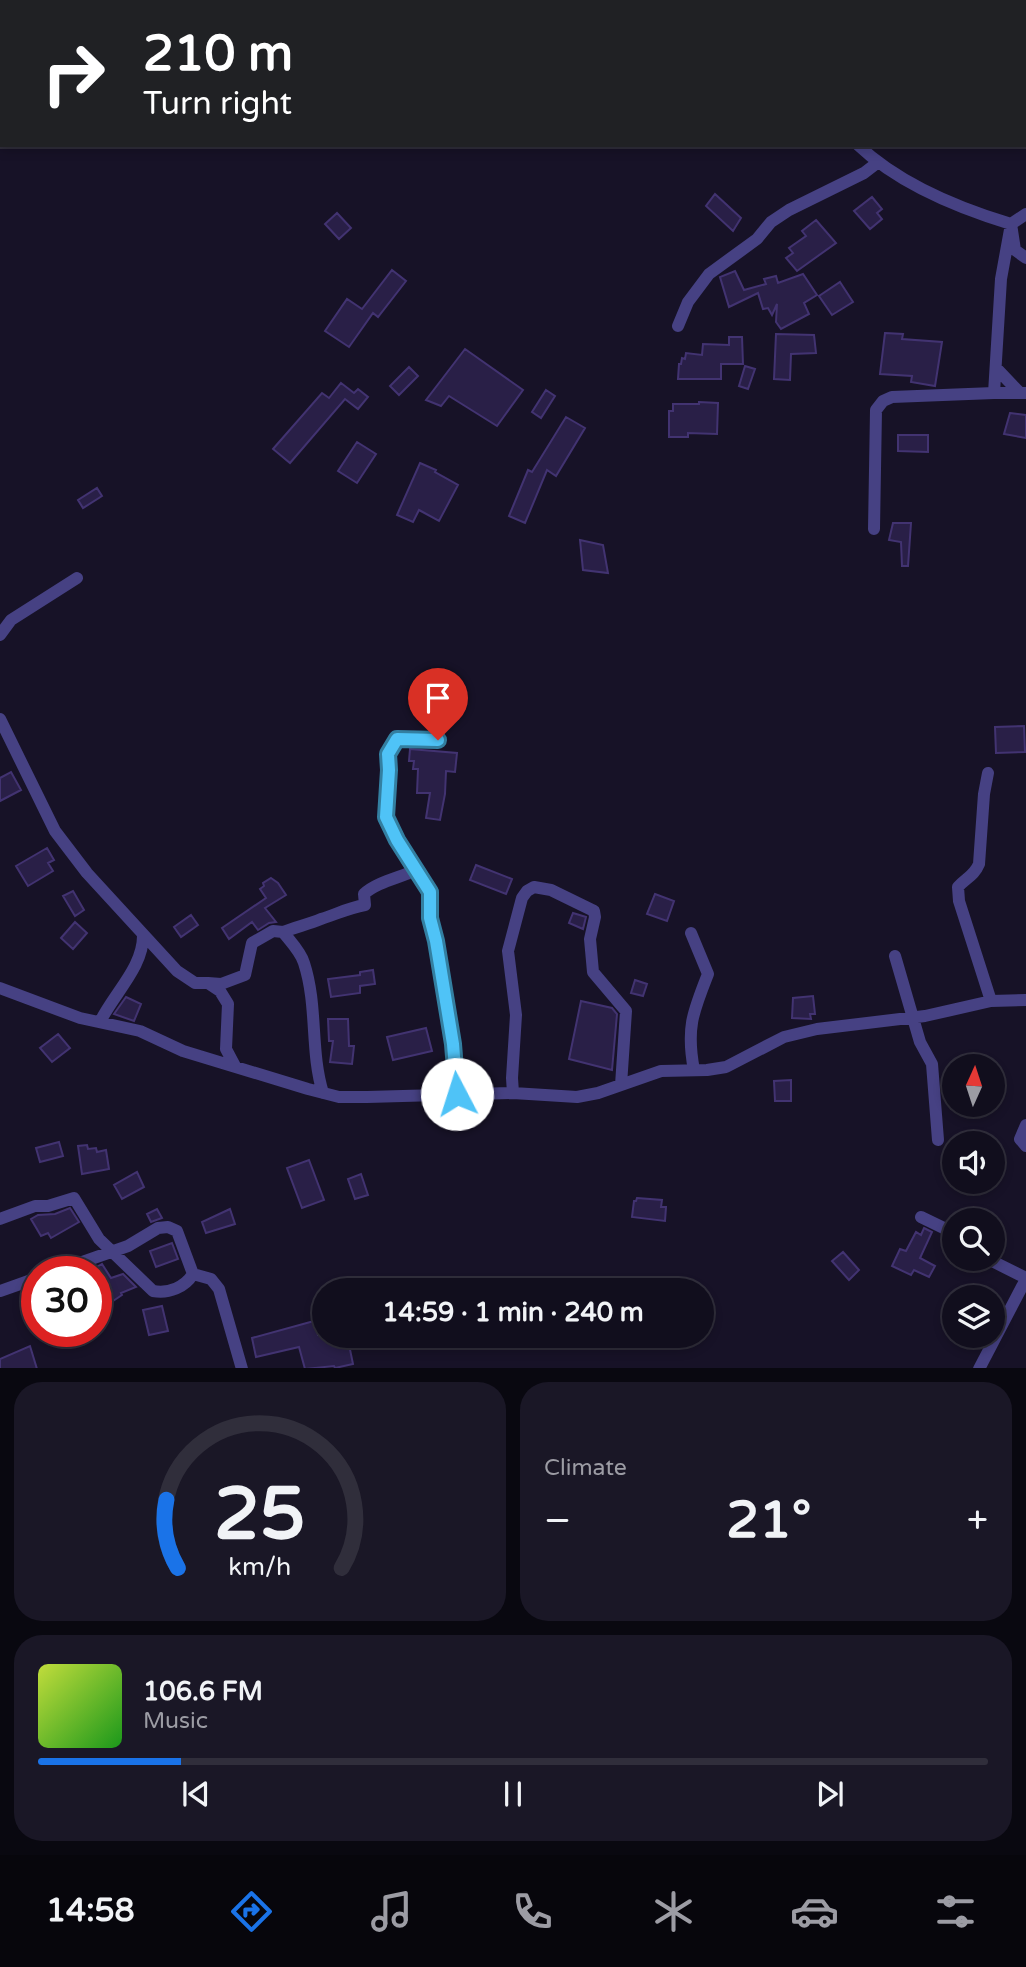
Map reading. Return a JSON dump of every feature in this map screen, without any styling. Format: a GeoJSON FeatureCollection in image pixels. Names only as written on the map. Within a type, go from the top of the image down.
{"type":"FeatureCollection","features":[{"type":"Feature","properties":{"kind":"street"},"geometry":{"type":"LineString","coordinates":[[860,147],[877,163],[926,191],[1012,223],[1026,214]]}},
{"type":"Feature","properties":{"kind":"street"},"geometry":{"type":"LineString","coordinates":[[678,326],[688,302],[709,274],[758,239],[771,222],[789,209],[864,173],[877,163]]}},
{"type":"Feature","properties":{"kind":"street"},"geometry":{"type":"LineString","coordinates":[[1012,223],[1015,250],[1026,258]]}},
{"type":"Feature","properties":{"kind":"street"},"geometry":{"type":"LineString","coordinates":[[994,393],[1001,279],[1012,223]]}},
{"type":"Feature","properties":{"kind":"street"},"geometry":{"type":"LineString","coordinates":[[997,369],[1023,393]]}},
{"type":"Feature","properties":{"kind":"street"},"geometry":{"type":"LineString","coordinates":[[874,529],[876,410],[883,401],[892,397],[1023,393]]}},
{"type":"Feature","properties":{"kind":"street"},"geometry":{"type":"LineString","coordinates":[[0,635],[11,620],[77,578]]}},
{"type":"Feature","properties":{"kind":"street"},"geometry":{"type":"LineString","coordinates":[[0,719],[55,831],[87,873],[177,971],[195,983],[221,984],[245,975],[253,943],[273,931],[283,932],[309,921],[320,920],[340,910],[365,905],[364,894],[374,885],[390,882],[416,870]]}},
{"type":"Feature","properties":{"kind":"street"},"geometry":{"type":"LineString","coordinates":[[438,740],[397,739],[388,754],[386,817],[397,840],[430,892],[430,918],[453,1044],[457,1094]]}},
{"type":"Feature","properties":{"kind":"street"},"geometry":{"type":"LineString","coordinates":[[988,774],[979,864],[974,874],[958,887],[959,901],[991,1001]]}},
{"type":"Feature","properties":{"kind":"street"},"geometry":{"type":"LineString","coordinates":[[513,1093],[516,1015],[508,951],[522,898],[534,887],[551,890],[594,911],[590,939],[593,972],[626,1011],[621,1085]]}},
{"type":"Feature","properties":{"kind":"street"},"geometry":{"type":"LineString","coordinates":[[283,932],[304,961],[313,1007],[317,1074],[323,1093]]}},
{"type":"Feature","properties":{"kind":"street"},"geometry":{"type":"LineString","coordinates":[[691,933],[708,974],[690,1023],[689,1044],[694,1070]]}},
{"type":"Feature","properties":{"kind":"street"},"geometry":{"type":"LineString","coordinates":[[100,1021],[137,963],[143,945],[143,934]]}},
{"type":"Feature","properties":{"kind":"street"},"geometry":{"type":"LineString","coordinates":[[895,956],[920,1042],[932,1064],[938,1140]]}},
{"type":"Feature","properties":{"kind":"street"},"geometry":{"type":"LineString","coordinates":[[208,983],[220,991],[228,1004],[226,1049],[235,1066]]}},
{"type":"Feature","properties":{"kind":"street"},"geometry":{"type":"LineString","coordinates":[[0,988],[80,1018],[140,1031],[183,1051],[339,1097],[513,1093],[577,1097],[598,1093],[661,1070],[707,1070],[726,1067],[795,1034],[817,1029],[912,1018],[991,1001],[1026,1000]]}},
{"type":"Feature","properties":{"kind":"street"},"geometry":{"type":"LineString","coordinates":[[1026,1125],[1020,1139],[1026,1146]]}},
{"type":"Feature","properties":{"kind":"street"},"geometry":{"type":"LineString","coordinates":[[0,1219],[35,1206],[48,1206],[74,1198],[99,1239],[153,1291],[163,1293],[187,1283],[193,1273]]}},
{"type":"Feature","properties":{"kind":"street"},"geometry":{"type":"LineString","coordinates":[[921,1217],[942,1227]]}},
{"type":"Feature","properties":{"kind":"street"},"geometry":{"type":"LineString","coordinates":[[99,1256],[128,1246],[158,1228],[168,1227],[177,1231],[193,1273]]}},
{"type":"Feature","properties":{"kind":"street"},"geometry":{"type":"LineString","coordinates":[[979,1368],[1026,1279],[1005,1268]]}},
{"type":"Feature","properties":{"kind":"street"},"geometry":{"type":"LineString","coordinates":[[193,1273],[211,1279],[219,1289],[242,1368]]}},
{"type":"Feature","properties":{"kind":"street"},"geometry":{"type":"LineString","coordinates":[[0,1292],[21,1284]]}},
{"type":"Feature","properties":{"kind":"building"},"geometry":{"type":"Polygon","coordinates":[[[715,194],[741,218],[733,231],[706,206],[715,194]]]}},
{"type":"Feature","properties":{"kind":"building"},"geometry":{"type":"Polygon","coordinates":[[[872,197],[882,209],[877,213],[882,219],[870,229],[854,211],[872,197]]]}},
{"type":"Feature","properties":{"kind":"building"},"geometry":{"type":"Polygon","coordinates":[[[337,213],[351,228],[339,239],[325,224],[337,213]]]}},
{"type":"Feature","properties":{"kind":"building"},"geometry":{"type":"Polygon","coordinates":[[[816,220],[836,243],[797,271],[786,258],[793,253],[789,248],[806,236],[802,231],[816,220]]]}},
{"type":"Feature","properties":{"kind":"building"},"geometry":{"type":"Polygon","coordinates":[[[392,270],[406,281],[378,317],[373,313],[349,347],[325,331],[347,299],[362,309],[392,270]]]}},
{"type":"Feature","properties":{"kind":"building"},"geometry":{"type":"Polygon","coordinates":[[[735,271],[744,290],[766,284],[764,279],[776,276],[778,283],[803,274],[817,295],[804,303],[809,314],[781,329],[776,322],[777,304],[772,315],[768,308],[763,309],[758,293],[729,307],[720,277],[735,271]]]}},
{"type":"Feature","properties":{"kind":"building"},"geometry":{"type":"Polygon","coordinates":[[[840,282],[853,302],[832,315],[819,296],[840,282]]]}},
{"type":"Feature","properties":{"kind":"building"},"geometry":{"type":"Polygon","coordinates":[[[885,333],[903,334],[902,339],[942,342],[935,386],[911,382],[912,376],[880,374],[885,333]]]}},
{"type":"Feature","properties":{"kind":"building"},"geometry":{"type":"Polygon","coordinates":[[[776,334],[814,335],[816,353],[791,354],[790,380],[774,379],[776,334]]]}},
{"type":"Feature","properties":{"kind":"building"},"geometry":{"type":"Polygon","coordinates":[[[729,337],[742,337],[743,364],[721,364],[721,379],[678,379],[679,364],[682,358],[685,359],[686,353],[702,355],[703,344],[729,345],[729,337]]]}},
{"type":"Feature","properties":{"kind":"building"},"geometry":{"type":"Polygon","coordinates":[[[465,349],[523,390],[497,426],[449,396],[441,406],[426,400],[465,349]]]}},
{"type":"Feature","properties":{"kind":"building"},"geometry":{"type":"Polygon","coordinates":[[[745,366],[755,369],[748,389],[739,386],[745,366]]]}},
{"type":"Feature","properties":{"kind":"building"},"geometry":{"type":"Polygon","coordinates":[[[409,367],[418,376],[399,395],[390,386],[409,367]]]}},
{"type":"Feature","properties":{"kind":"building"},"geometry":{"type":"Polygon","coordinates":[[[341,383],[354,393],[358,389],[368,397],[358,409],[345,399],[290,463],[273,449],[322,393],[329,398],[341,383]]]}},
{"type":"Feature","properties":{"kind":"building"},"geometry":{"type":"Polygon","coordinates":[[[546,390],[555,396],[541,418],[532,412],[546,390]]]}},
{"type":"Feature","properties":{"kind":"building"},"geometry":{"type":"Polygon","coordinates":[[[718,403],[717,434],[688,433],[688,437],[669,437],[669,411],[673,411],[673,404],[718,403]]]}},
{"type":"Feature","properties":{"kind":"building"},"geometry":{"type":"Polygon","coordinates":[[[1010,413],[1026,415],[1026,438],[1004,434],[1010,413]]]}},
{"type":"Feature","properties":{"kind":"building"},"geometry":{"type":"Polygon","coordinates":[[[566,417],[585,428],[556,476],[547,470],[525,523],[509,516],[528,470],[532,472],[566,417]]]}},
{"type":"Feature","properties":{"kind":"building"},"geometry":{"type":"Polygon","coordinates":[[[898,435],[928,435],[928,452],[898,451],[898,435]]]}},
{"type":"Feature","properties":{"kind":"building"},"geometry":{"type":"Polygon","coordinates":[[[357,442],[376,454],[357,483],[338,471],[357,442]]]}},
{"type":"Feature","properties":{"kind":"building"},"geometry":{"type":"Polygon","coordinates":[[[420,463],[458,485],[439,521],[419,510],[413,522],[397,515],[420,463]]]}},
{"type":"Feature","properties":{"kind":"building"},"geometry":{"type":"Polygon","coordinates":[[[97,488],[102,496],[83,508],[78,500],[97,488]]]}},
{"type":"Feature","properties":{"kind":"building"},"geometry":{"type":"Polygon","coordinates":[[[893,523],[911,523],[908,566],[902,566],[901,542],[889,540],[893,523]]]}},
{"type":"Feature","properties":{"kind":"building"},"geometry":{"type":"Polygon","coordinates":[[[580,540],[603,545],[608,573],[583,570],[580,540]]]}},
{"type":"Feature","properties":{"kind":"building"},"geometry":{"type":"Polygon","coordinates":[[[1024,726],[1025,752],[996,753],[995,727],[1024,726]]]}},
{"type":"Feature","properties":{"kind":"building"},"geometry":{"type":"Polygon","coordinates":[[[410,749],[457,753],[455,772],[446,771],[440,820],[426,818],[430,793],[417,793],[418,769],[413,769],[414,761],[409,761],[410,749]]]}},
{"type":"Feature","properties":{"kind":"building"},"geometry":{"type":"Polygon","coordinates":[[[11,772],[21,790],[0,801],[0,778],[11,772]]]}},
{"type":"Feature","properties":{"kind":"building"},"geometry":{"type":"Polygon","coordinates":[[[47,848],[54,860],[48,863],[53,871],[28,886],[16,866],[47,848]]]}},
{"type":"Feature","properties":{"kind":"building"},"geometry":{"type":"Polygon","coordinates":[[[476,865],[512,879],[506,894],[470,880],[476,865]]]}},
{"type":"Feature","properties":{"kind":"building"},"geometry":{"type":"Polygon","coordinates":[[[271,878],[286,895],[265,908],[276,922],[258,930],[252,922],[229,939],[222,928],[266,898],[260,889],[264,886],[263,883],[271,878]]]}},
{"type":"Feature","properties":{"kind":"building"},"geometry":{"type":"Polygon","coordinates":[[[73,891],[84,910],[75,916],[63,896],[73,891]]]}},
{"type":"Feature","properties":{"kind":"building"},"geometry":{"type":"Polygon","coordinates":[[[655,894],[674,901],[667,921],[647,914],[655,894]]]}},
{"type":"Feature","properties":{"kind":"building"},"geometry":{"type":"Polygon","coordinates":[[[573,913],[586,917],[583,929],[569,923],[573,913]]]}},
{"type":"Feature","properties":{"kind":"building"},"geometry":{"type":"Polygon","coordinates":[[[191,915],[198,925],[181,937],[174,927],[191,915]]]}},
{"type":"Feature","properties":{"kind":"building"},"geometry":{"type":"Polygon","coordinates":[[[75,922],[87,933],[73,949],[61,938],[75,922]]]}},
{"type":"Feature","properties":{"kind":"building"},"geometry":{"type":"Polygon","coordinates":[[[373,970],[375,984],[360,986],[360,993],[331,997],[328,979],[360,975],[360,972],[373,970]]]}},
{"type":"Feature","properties":{"kind":"building"},"geometry":{"type":"Polygon","coordinates":[[[635,980],[647,984],[643,996],[631,993],[635,980]]]}},
{"type":"Feature","properties":{"kind":"building"},"geometry":{"type":"Polygon","coordinates":[[[813,996],[815,1014],[810,1014],[811,1019],[792,1018],[793,998],[813,996]]]}},
{"type":"Feature","properties":{"kind":"building"},"geometry":{"type":"Polygon","coordinates":[[[126,997],[141,1004],[134,1021],[114,1014],[126,997]]]}},
{"type":"Feature","properties":{"kind":"building"},"geometry":{"type":"Polygon","coordinates":[[[581,1001],[612,1008],[617,1014],[612,1070],[569,1059],[581,1001]]]}},
{"type":"Feature","properties":{"kind":"building"},"geometry":{"type":"Polygon","coordinates":[[[328,1019],[348,1019],[349,1046],[354,1046],[352,1064],[330,1062],[333,1041],[329,1041],[328,1019]]]}},
{"type":"Feature","properties":{"kind":"building"},"geometry":{"type":"Polygon","coordinates":[[[426,1028],[432,1051],[393,1060],[387,1037],[426,1028]]]}},
{"type":"Feature","properties":{"kind":"building"},"geometry":{"type":"Polygon","coordinates":[[[58,1034],[70,1048],[52,1062],[40,1048],[58,1034]]]}},
{"type":"Feature","properties":{"kind":"building"},"geometry":{"type":"Polygon","coordinates":[[[791,1080],[791,1101],[775,1101],[774,1081],[791,1080]]]}},
{"type":"Feature","properties":{"kind":"building"},"geometry":{"type":"Polygon","coordinates":[[[59,1142],[63,1156],[40,1162],[36,1148],[59,1142]]]}},
{"type":"Feature","properties":{"kind":"building"},"geometry":{"type":"Polygon","coordinates":[[[87,1145],[88,1149],[96,1148],[97,1152],[106,1150],[109,1169],[82,1174],[78,1146],[87,1145]]]}},
{"type":"Feature","properties":{"kind":"building"},"geometry":{"type":"Polygon","coordinates":[[[309,1160],[324,1200],[302,1208],[287,1168],[309,1160]]]}},
{"type":"Feature","properties":{"kind":"building"},"geometry":{"type":"Polygon","coordinates":[[[137,1172],[144,1187],[122,1199],[114,1185],[137,1172]]]}},
{"type":"Feature","properties":{"kind":"building"},"geometry":{"type":"Polygon","coordinates":[[[361,1174],[368,1195],[355,1199],[348,1179],[361,1174]]]}},
{"type":"Feature","properties":{"kind":"building"},"geometry":{"type":"Polygon","coordinates":[[[637,1198],[662,1200],[661,1207],[666,1207],[665,1221],[632,1217],[634,1201],[637,1198]]]}},
{"type":"Feature","properties":{"kind":"building"},"geometry":{"type":"Polygon","coordinates":[[[70,1208],[79,1222],[51,1238],[48,1233],[41,1236],[31,1219],[38,1215],[55,1214],[70,1208]]]}},
{"type":"Feature","properties":{"kind":"building"},"geometry":{"type":"Polygon","coordinates":[[[157,1209],[162,1218],[151,1222],[147,1214],[157,1209]]]}},
{"type":"Feature","properties":{"kind":"building"},"geometry":{"type":"Polygon","coordinates":[[[230,1209],[235,1224],[206,1233],[202,1222],[230,1209]]]}},
{"type":"Feature","properties":{"kind":"building"},"geometry":{"type":"Polygon","coordinates":[[[924,1228],[932,1232],[920,1258],[935,1266],[929,1277],[914,1270],[911,1275],[892,1266],[900,1249],[906,1251],[916,1232],[921,1235],[924,1228]]]}},
{"type":"Feature","properties":{"kind":"building"},"geometry":{"type":"Polygon","coordinates":[[[172,1243],[178,1259],[156,1267],[150,1251],[172,1243]]]}},
{"type":"Feature","properties":{"kind":"building"},"geometry":{"type":"Polygon","coordinates":[[[843,1252],[859,1270],[849,1280],[832,1261],[843,1252]]]}},
{"type":"Feature","properties":{"kind":"building"},"geometry":{"type":"Polygon","coordinates":[[[123,1274],[136,1287],[121,1293],[122,1295],[112,1302],[112,1278],[123,1274]]]}},
{"type":"Feature","properties":{"kind":"building"},"geometry":{"type":"Polygon","coordinates":[[[162,1306],[168,1331],[149,1335],[143,1310],[162,1306]]]}},
{"type":"Feature","properties":{"kind":"building"},"geometry":{"type":"Polygon","coordinates":[[[312,1322],[312,1348],[350,1348],[353,1364],[335,1368],[305,1368],[299,1347],[256,1357],[252,1338],[312,1322]]]}},
{"type":"Feature","properties":{"kind":"building"},"geometry":{"type":"Polygon","coordinates":[[[30,1347],[37,1368],[0,1368],[0,1359],[30,1347]]]}},
{"type":"Feature","properties":{"kind":"route"},"geometry":{"type":"LineString","coordinates":[[438,740],[397,739],[391,745],[388,754],[386,817],[397,840],[430,892],[430,918],[453,1044],[457,1094]]}}]}
